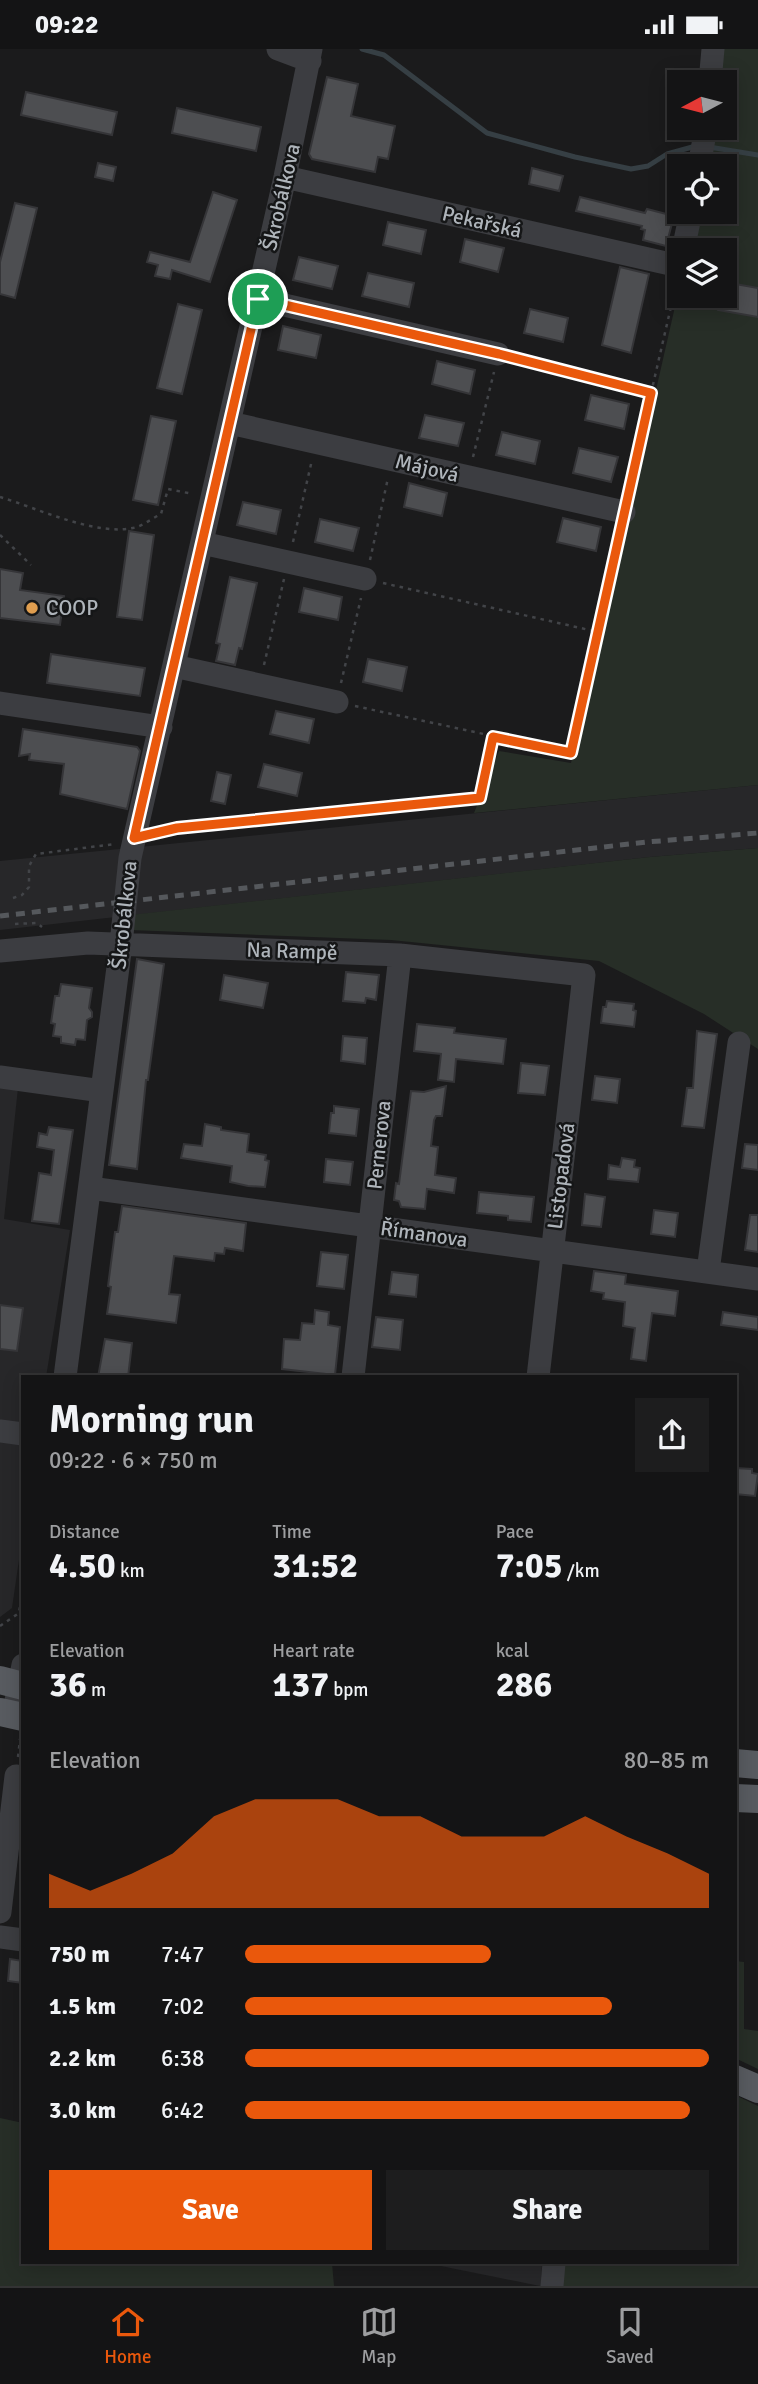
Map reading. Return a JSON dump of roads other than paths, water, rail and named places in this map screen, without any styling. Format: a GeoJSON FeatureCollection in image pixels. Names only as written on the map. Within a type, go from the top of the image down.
{"type":"FeatureCollection","features":[{"type":"Feature","properties":{"kind":"main road"},"geometry":{"type":"LineString","coordinates":[[737,1763],[758,1765]]}},
{"type":"Feature","properties":{"kind":"main road"},"geometry":{"type":"LineString","coordinates":[[737,1798],[758,1799]]}},
{"type":"Feature","properties":{"kind":"main road"},"geometry":{"type":"LineString","coordinates":[[737,2080],[758,2089]]}},
{"type":"Feature","properties":{"kind":"street"},"geometry":{"type":"LineString","coordinates":[[278,49],[311,53]]}},
{"type":"Feature","properties":{"kind":"street"},"geometry":{"type":"LineString","coordinates":[[711,70],[713,49]]}},
{"type":"Feature","properties":{"kind":"street","name":"Škrobálkova"},"geometry":{"type":"LineString","coordinates":[[65,1375],[130,858],[258,299],[311,53]]}},
{"type":"Feature","properties":{"kind":"street","name":"Pekařská"},"geometry":{"type":"LineString","coordinates":[[285,177],[667,272]]}},
{"type":"Feature","properties":{"kind":"street"},"geometry":{"type":"LineString","coordinates":[[258,299],[499,354]]}},
{"type":"Feature","properties":{"kind":"street","name":"Májová"},"geometry":{"type":"LineString","coordinates":[[230,423],[624,512]]}},
{"type":"Feature","properties":{"kind":"street"},"geometry":{"type":"LineString","coordinates":[[202,543],[365,579]]}},
{"type":"Feature","properties":{"kind":"street"},"geometry":{"type":"LineString","coordinates":[[174,666],[337,702]]}},
{"type":"Feature","properties":{"kind":"street"},"geometry":{"type":"LineString","coordinates":[[0,703],[161,727]]}},
{"type":"Feature","properties":{"kind":"street","name":"Na Rampě"},"geometry":{"type":"LineString","coordinates":[[0,951],[65,944],[121,944],[400,955],[584,975]]}},
{"type":"Feature","properties":{"kind":"street","name":"Pernerova"},"geometry":{"type":"LineString","coordinates":[[353,1375],[400,955]]}},
{"type":"Feature","properties":{"kind":"street","name":"Listopadová"},"geometry":{"type":"LineString","coordinates":[[538,1375],[584,975]]}},
{"type":"Feature","properties":{"kind":"street"},"geometry":{"type":"LineString","coordinates":[[708,1271],[739,1043]]}},
{"type":"Feature","properties":{"kind":"street"},"geometry":{"type":"LineString","coordinates":[[0,1077],[102,1091]]}},
{"type":"Feature","properties":{"kind":"street","name":"Římanova"},"geometry":{"type":"LineString","coordinates":[[90,1188],[758,1279]]}},
{"type":"Feature","properties":{"kind":"street"},"geometry":{"type":"LineString","coordinates":[[0,1431],[21,1434]]}},
{"type":"Feature","properties":{"kind":"street"},"geometry":{"type":"LineString","coordinates":[[12,1715],[16,1679]]}},
{"type":"Feature","properties":{"kind":"street"},"geometry":{"type":"LineString","coordinates":[[0,1912],[16,1776]]}},
{"type":"Feature","properties":{"kind":"street"},"geometry":{"type":"LineString","coordinates":[[0,1937],[21,1940]]}},
{"type":"Feature","properties":{"kind":"street"},"geometry":{"type":"LineString","coordinates":[[552,2286],[554,2264]]}},
{"type":"Feature","properties":{"kind":"waterway"},"geometry":{"type":"LineString","coordinates":[[362,49],[384,55],[487,133],[631,169],[648,166],[667,154],[696,146]]}},
{"type":"Feature","properties":{"kind":"waterway"},"geometry":{"type":"LineString","coordinates":[[709,147],[758,155]]}},
{"type":"Feature","properties":{"kind":"railway"},"geometry":{"type":"LineString","coordinates":[[0,916],[647,842],[758,833]]}},
{"type":"Feature","properties":{"kind":"place","name":"COOP"},"geometry":{"type":"Point","coordinates":[32,608]}}]}
